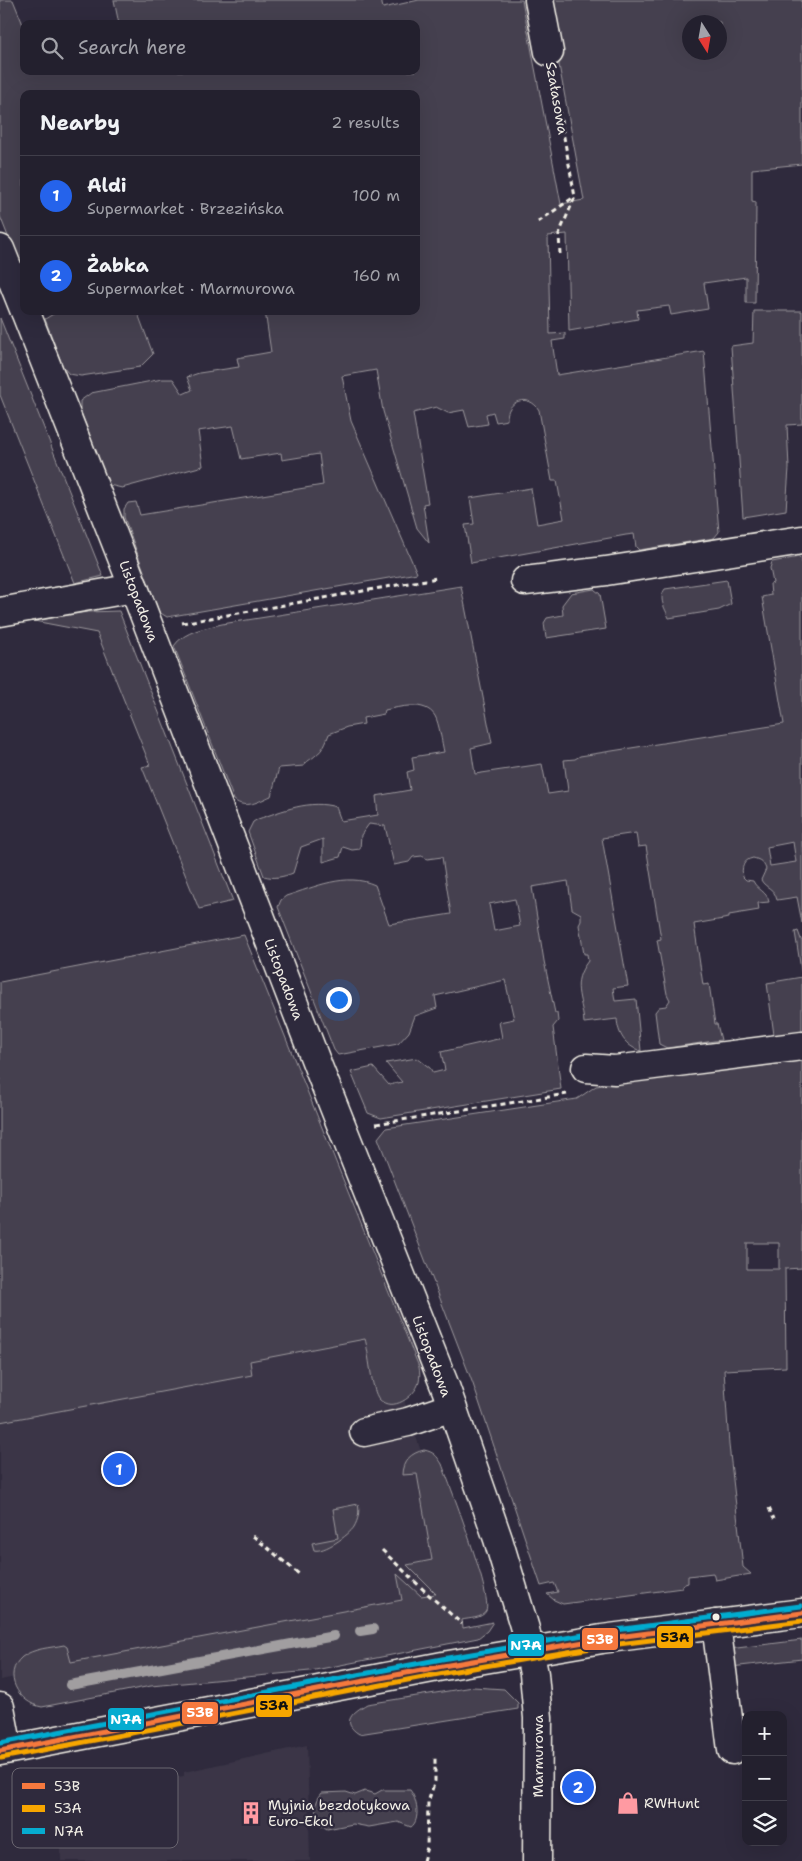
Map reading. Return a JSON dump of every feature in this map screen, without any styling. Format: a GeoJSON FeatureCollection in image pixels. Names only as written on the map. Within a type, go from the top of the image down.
{"type":"FeatureCollection","features":[{"type":"Feature","properties":{"kind":"street","name":"Szałasowa"},"geometry":{"type":"LineString","coordinates":[[539,0],[549,52]]}},
{"type":"Feature","properties":{"kind":"street","name":"Listopadowa"},"geometry":{"type":"LineString","coordinates":[[0,249],[20,300]]}},
{"type":"Feature","properties":{"kind":"street","name":"Listopadowa"},"geometry":{"type":"LineString","coordinates":[[26,315],[452,1407],[509,1573],[530,1651]]}},
{"type":"Feature","properties":{"kind":"street"},"geometry":{"type":"LineString","coordinates":[[526,581],[606,571],[802,540]]}},
{"type":"Feature","properties":{"kind":"street"},"geometry":{"type":"LineString","coordinates":[[0,612],[134,588]]}},
{"type":"Feature","properties":{"kind":"street"},"geometry":{"type":"LineString","coordinates":[[586,1068],[615,1070],[802,1046]]}},
{"type":"Feature","properties":{"kind":"street"},"geometry":{"type":"LineString","coordinates":[[364,1432],[401,1424],[452,1407]]}},
{"type":"Feature","properties":{"kind":"street"},"geometry":{"type":"LineString","coordinates":[[0,1707],[4,1750],[330,1686],[530,1651],[802,1613]]}},
{"type":"Feature","properties":{"kind":"street"},"geometry":{"type":"LineString","coordinates":[[716,1624],[732,1750]]}},
{"type":"Feature","properties":{"kind":"street","name":"Marmurowa"},"geometry":{"type":"LineString","coordinates":[[530,1651],[538,1713],[538,1861]]}},
{"type":"Feature","properties":{"kind":"path","name":"Szałasowa"},"geometry":{"type":"LineString","coordinates":[[549,52],[574,197]]}},
{"type":"Feature","properties":{"kind":"path"},"geometry":{"type":"LineString","coordinates":[[538,222],[574,197]]}},
{"type":"Feature","properties":{"kind":"path"},"geometry":{"type":"LineString","coordinates":[[560,254],[559,234],[574,197]]}},
{"type":"Feature","properties":{"kind":"path"},"geometry":{"type":"LineString","coordinates":[[150,629],[438,578]]}},
{"type":"Feature","properties":{"kind":"path"},"geometry":{"type":"LineString","coordinates":[[376,1124],[570,1094],[586,1068]]}},
{"type":"Feature","properties":{"kind":"path"},"geometry":{"type":"LineString","coordinates":[[769,1508],[774,1519]]}},
{"type":"Feature","properties":{"kind":"path"},"geometry":{"type":"LineString","coordinates":[[253,1536],[299,1574]]}},
{"type":"Feature","properties":{"kind":"path"},"geometry":{"type":"LineString","coordinates":[[382,1550],[462,1624]]}},
{"type":"Feature","properties":{"kind":"path"},"geometry":{"type":"LineString","coordinates":[[423,1861],[427,1847],[428,1802],[435,1781],[435,1757]]}},
{"type":"Feature","properties":{"kind":"shaded area"},"geometry":{"type":"Polygon","coordinates":[[[0,0],[13,0],[21,20],[20,75],[420,75],[420,20],[118,20],[114,0],[381,0],[383,8],[419,0],[522,0],[561,204],[584,200],[547,0],[802,0],[802,164],[752,169],[752,201],[756,202],[755,303],[746,303],[746,277],[704,283],[708,309],[671,315],[669,306],[637,310],[638,319],[569,331],[567,234],[548,236],[550,334],[565,333],[565,339],[552,341],[557,375],[704,351],[719,532],[714,538],[639,550],[636,547],[634,534],[626,535],[471,563],[465,525],[474,524],[470,498],[531,488],[537,524],[564,519],[557,481],[552,481],[539,410],[530,402],[519,401],[510,408],[507,420],[496,422],[493,412],[486,414],[488,424],[469,427],[464,410],[448,413],[436,407],[413,413],[428,503],[423,504],[429,543],[417,528],[383,411],[376,370],[342,376],[351,421],[417,573],[167,617],[159,612],[124,517],[124,509],[128,503],[136,502],[140,515],[323,485],[319,454],[282,460],[281,453],[241,459],[233,426],[198,431],[203,466],[122,488],[109,485],[80,410],[80,401],[91,393],[162,379],[173,379],[183,394],[192,390],[187,377],[199,373],[239,367],[237,358],[271,352],[266,315],[420,315],[420,90],[20,90],[20,267],[0,216],[0,0]]]}},
{"type":"Feature","properties":{"kind":"shaded area"},"geometry":{"type":"Polygon","coordinates":[[[754,311],[802,311],[802,424],[787,425],[789,468],[786,510],[743,517],[731,346],[753,343],[754,311]]]}},
{"type":"Feature","properties":{"kind":"shaded area"},"geometry":{"type":"Polygon","coordinates":[[[52,315],[138,315],[153,354],[140,367],[81,376],[69,374],[63,367],[45,319],[52,315]]]}},
{"type":"Feature","properties":{"kind":"shaded area"},"geometry":{"type":"Polygon","coordinates":[[[0,318],[103,576],[75,583],[0,395],[0,318]]]}},
{"type":"Feature","properties":{"kind":"shaded area"},"geometry":{"type":"Polygon","coordinates":[[[799,557],[802,559],[802,923],[797,897],[777,900],[772,890],[761,880],[766,869],[764,865],[753,858],[744,865],[743,877],[746,880],[753,881],[766,895],[769,902],[758,903],[759,910],[729,915],[729,918],[694,924],[703,985],[709,984],[715,1024],[717,1024],[721,1040],[667,1048],[659,1044],[655,1012],[659,1007],[666,1006],[670,1000],[667,994],[657,940],[661,939],[646,846],[638,847],[636,833],[602,838],[628,986],[613,988],[615,1001],[636,999],[641,1051],[635,1049],[623,1039],[617,1019],[584,1023],[578,984],[588,961],[587,954],[584,954],[579,925],[581,914],[572,909],[568,881],[532,887],[544,961],[555,1013],[557,1013],[558,1021],[553,1027],[561,1089],[381,1118],[368,1113],[351,1072],[373,1067],[389,1085],[402,1082],[386,1063],[417,1058],[430,1068],[433,1073],[445,1070],[441,1052],[502,1038],[499,1022],[514,1019],[505,980],[435,996],[437,1008],[415,1016],[409,1032],[398,1044],[338,1055],[334,1050],[278,907],[281,900],[286,896],[319,885],[342,880],[353,880],[375,885],[389,924],[451,914],[442,857],[427,859],[422,856],[413,857],[409,862],[394,865],[385,826],[369,824],[361,835],[360,849],[352,850],[343,847],[340,857],[323,862],[323,839],[301,847],[293,873],[286,876],[268,877],[264,876],[248,832],[253,822],[258,819],[306,805],[316,804],[336,807],[341,821],[378,815],[376,796],[410,790],[407,772],[414,770],[412,757],[444,752],[435,716],[425,708],[412,706],[385,710],[384,714],[363,718],[364,724],[347,727],[329,734],[321,751],[306,762],[304,766],[279,768],[271,796],[252,804],[239,803],[234,800],[174,646],[189,634],[222,624],[461,586],[492,743],[471,748],[475,774],[542,764],[548,794],[568,791],[564,760],[784,724],[762,597],[771,595],[770,584],[773,583],[770,568],[772,562],[799,557]],[[793,842],[767,847],[770,866],[796,862],[793,842]],[[515,899],[489,904],[494,931],[520,926],[515,899]]]}},
{"type":"Feature","properties":{"kind":"shaded area"},"geometry":{"type":"Polygon","coordinates":[[[727,580],[731,604],[719,610],[669,618],[662,600],[665,589],[727,580]]]}},
{"type":"Feature","properties":{"kind":"shaded area"},"geometry":{"type":"Polygon","coordinates":[[[594,589],[600,594],[606,629],[546,638],[544,623],[547,618],[563,615],[562,605],[571,593],[594,589]]]}},
{"type":"Feature","properties":{"kind":"shaded area"},"geometry":{"type":"Polygon","coordinates":[[[119,611],[233,901],[199,909],[142,767],[150,765],[97,633],[34,621],[87,612],[119,611]]]}},
{"type":"Feature","properties":{"kind":"shaded area"},"geometry":{"type":"Polygon","coordinates":[[[798,931],[802,942],[802,976],[795,932],[798,931]]]}},
{"type":"Feature","properties":{"kind":"shaded area"},"geometry":{"type":"Polygon","coordinates":[[[244,935],[419,1367],[420,1378],[417,1388],[408,1398],[396,1404],[384,1403],[379,1399],[374,1388],[365,1339],[250,1361],[252,1375],[0,1422],[0,982],[244,935]]]}},
{"type":"Feature","properties":{"kind":"shaded area"},"geometry":{"type":"Polygon","coordinates":[[[802,977],[802,1033],[774,1035],[767,983],[802,977]]]}},
{"type":"Feature","properties":{"kind":"shaded area"},"geometry":{"type":"Polygon","coordinates":[[[802,1061],[802,1268],[785,1269],[786,1367],[724,1370],[729,1445],[743,1567],[751,1574],[715,1580],[713,1573],[688,1576],[688,1583],[682,1585],[682,1588],[563,1604],[547,1594],[558,1592],[554,1583],[541,1586],[473,1384],[378,1138],[386,1128],[577,1099],[596,1086],[802,1061]],[[747,1243],[747,1269],[779,1269],[779,1243],[747,1243]]]}},
{"type":"Feature","properties":{"kind":"shaded area"},"geometry":{"type":"Polygon","coordinates":[[[381,1329],[467,1593],[0,1680],[0,1400],[381,1329]]]}},
{"type":"Feature","properties":{"kind":"shaded area"},"geometry":{"type":"Polygon","coordinates":[[[424,1450],[435,1455],[442,1464],[477,1564],[483,1585],[486,1611],[478,1617],[462,1620],[463,1628],[493,1622],[487,1631],[478,1638],[310,1671],[151,1686],[42,1707],[26,1700],[20,1694],[13,1679],[13,1671],[16,1664],[27,1654],[42,1649],[64,1645],[67,1647],[71,1662],[402,1600],[397,1574],[421,1596],[436,1594],[407,1565],[432,1560],[417,1474],[402,1475],[402,1470],[408,1458],[424,1450]]]}},
{"type":"Feature","properties":{"kind":"shaded area"},"geometry":{"type":"Polygon","coordinates":[[[358,1504],[358,1519],[354,1527],[342,1539],[330,1546],[314,1550],[312,1543],[338,1538],[333,1509],[358,1504]]]}},
{"type":"Feature","properties":{"kind":"shaded area"},"geometry":{"type":"Polygon","coordinates":[[[802,1640],[802,1659],[731,1667],[729,1649],[802,1640]]]}},
{"type":"Feature","properties":{"kind":"shaded area"},"geometry":{"type":"Polygon","coordinates":[[[473,1687],[504,1689],[518,1703],[518,1709],[359,1734],[350,1725],[349,1721],[353,1714],[367,1704],[473,1687]]]}},
{"type":"Feature","properties":{"kind":"shaded area"},"geometry":{"type":"Polygon","coordinates":[[[307,1745],[310,1861],[61,1861],[61,1848],[178,1848],[178,1777],[184,1776],[184,1772],[307,1745]]]}},
{"type":"Feature","properties":{"kind":"shaded area"},"geometry":{"type":"Polygon","coordinates":[[[382,1790],[410,1790],[415,1799],[417,1809],[416,1820],[411,1827],[398,1822],[369,1827],[353,1824],[327,1829],[317,1822],[316,1807],[322,1793],[346,1792],[355,1795],[365,1791],[375,1794],[382,1790]]]}},
{"type":"Feature","properties":{"kind":"waterway"},"geometry":{"type":"LineString","coordinates":[[360,1631],[373,1629]]}},
{"type":"Feature","properties":{"kind":"waterway"},"geometry":{"type":"LineString","coordinates":[[70,1685],[334,1636]]}},
{"type":"Feature","properties":{"kind":"transit line","name":"N7A"},"geometry":{"type":"LineString","coordinates":[[0,1743],[442,1659],[601,1632],[801,1606]]}},
{"type":"Feature","properties":{"kind":"transit line","name":"53B"},"geometry":{"type":"LineString","coordinates":[[0,1751],[443,1666],[602,1639],[802,1613]]}},
{"type":"Feature","properties":{"kind":"transit line","name":"53A"},"geometry":{"type":"LineString","coordinates":[[1,1758],[444,1673],[603,1646],[802,1621]]}},
{"type":"Feature","properties":{"kind":"place","name":"Aldi"},"geometry":{"type":"Point","coordinates":[119,1469]}},
{"type":"Feature","properties":{"kind":"place","name":"Żabka"},"geometry":{"type":"Point","coordinates":[578,1787]}},
{"type":"Feature","properties":{"kind":"place","name":"RWHunt"},"geometry":{"type":"Point","coordinates":[628,1803]}},
{"type":"Feature","properties":{"kind":"place","name":"Myjnia bezdotykowa Euro-Ekol"},"geometry":{"type":"Point","coordinates":[251,1813]}}]}
